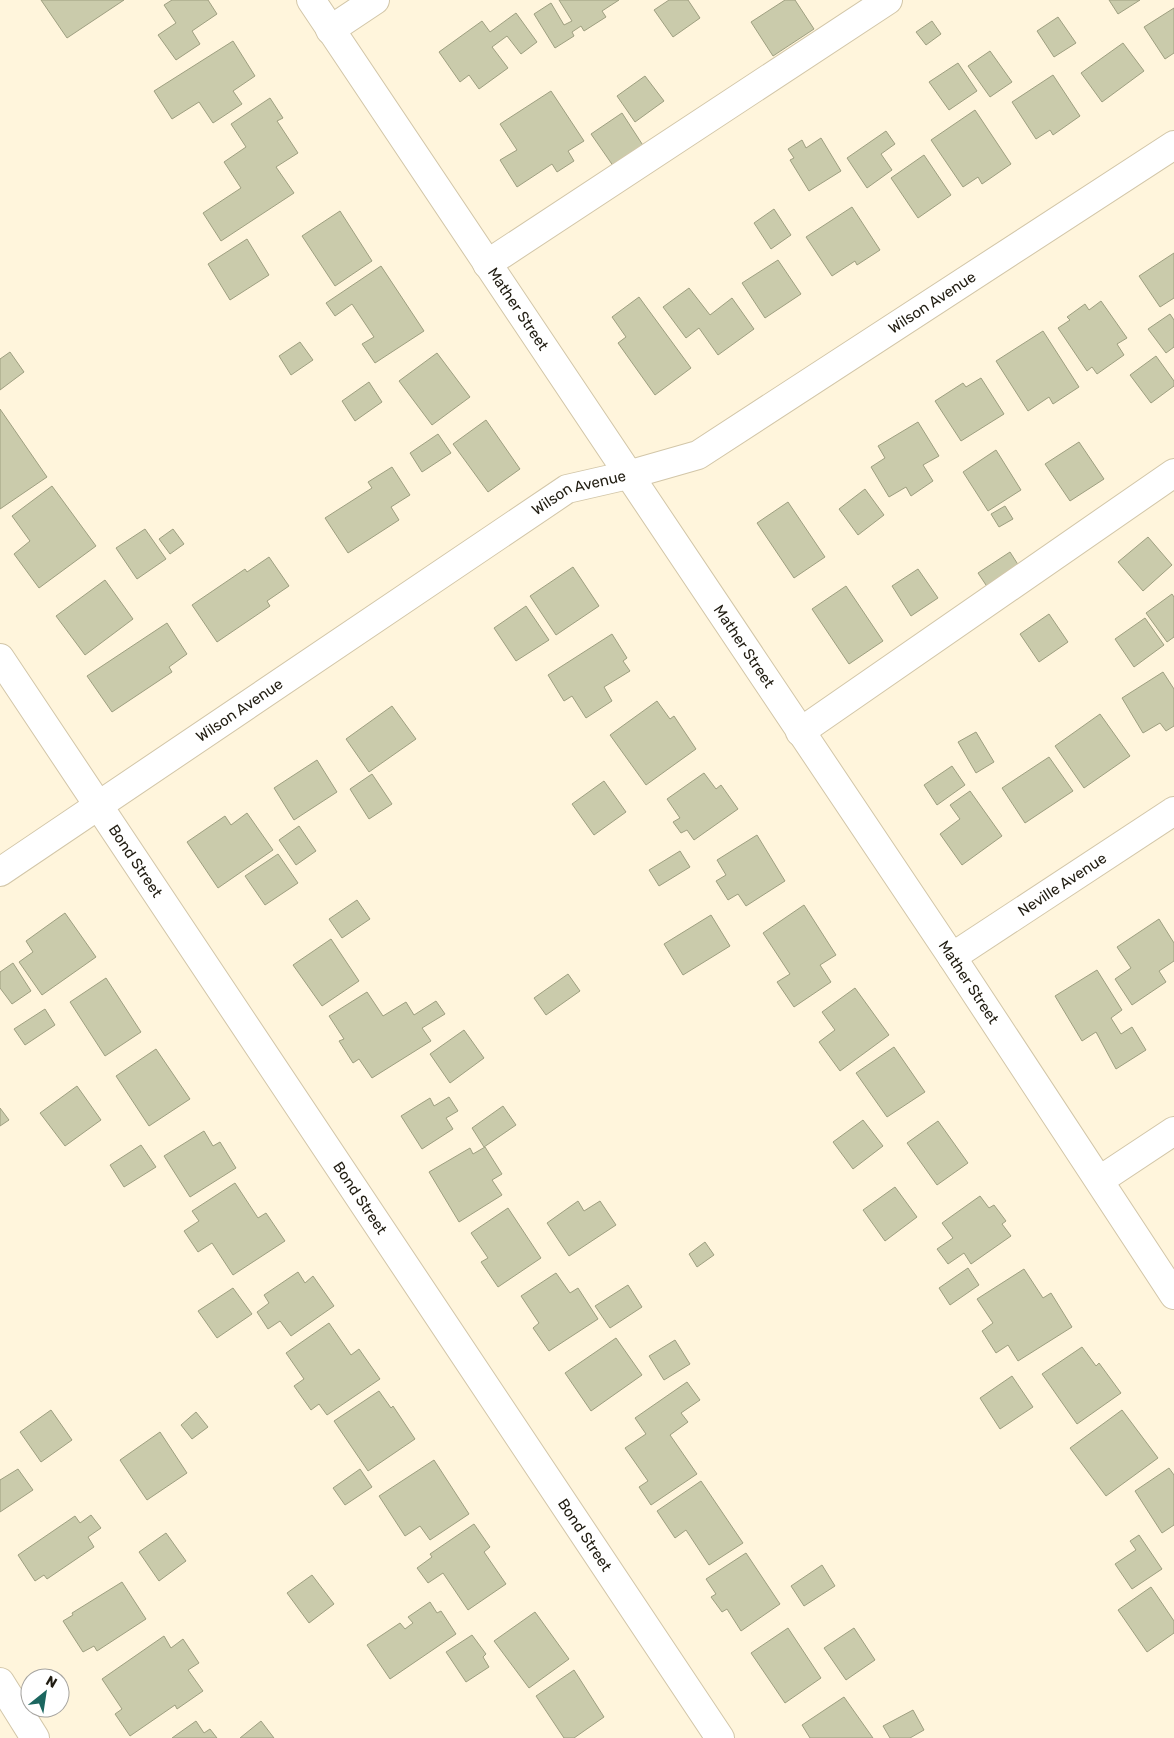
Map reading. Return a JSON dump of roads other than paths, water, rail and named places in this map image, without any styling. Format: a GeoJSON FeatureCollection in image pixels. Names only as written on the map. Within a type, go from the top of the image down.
{"type":"FeatureCollection","features":[{"type":"Feature","properties":{"kind":"street","name":"Mather Street"},"geometry":{"type":"LineString","coordinates":[[310,0],[952,957],[1174,1295]]}},
{"type":"Feature","properties":{"kind":"street"},"geometry":{"type":"LineString","coordinates":[[330,30],[375,0]]}},
{"type":"Feature","properties":{"kind":"street"},"geometry":{"type":"LineString","coordinates":[[487,264],[888,0]]}},
{"type":"Feature","properties":{"kind":"street","name":"Wilson Avenue"},"geometry":{"type":"LineString","coordinates":[[0,872],[567,489],[628,475],[698,455],[1174,145]]}},
{"type":"Feature","properties":{"kind":"street"},"geometry":{"type":"LineString","coordinates":[[800,732],[1174,473]]}},
{"type":"Feature","properties":{"kind":"street","name":"Bond Street"},"geometry":{"type":"LineString","coordinates":[[0,658],[100,805],[720,1738]]}},
{"type":"Feature","properties":{"kind":"street","name":"Neville Avenue"},"geometry":{"type":"LineString","coordinates":[[952,957],[1174,811]]}},
{"type":"Feature","properties":{"kind":"street"},"geometry":{"type":"LineString","coordinates":[[1100,1180],[1174,1131]]}},
{"type":"Feature","properties":{"kind":"street"},"geometry":{"type":"LineString","coordinates":[[0,1682],[35,1738]]}}]}
